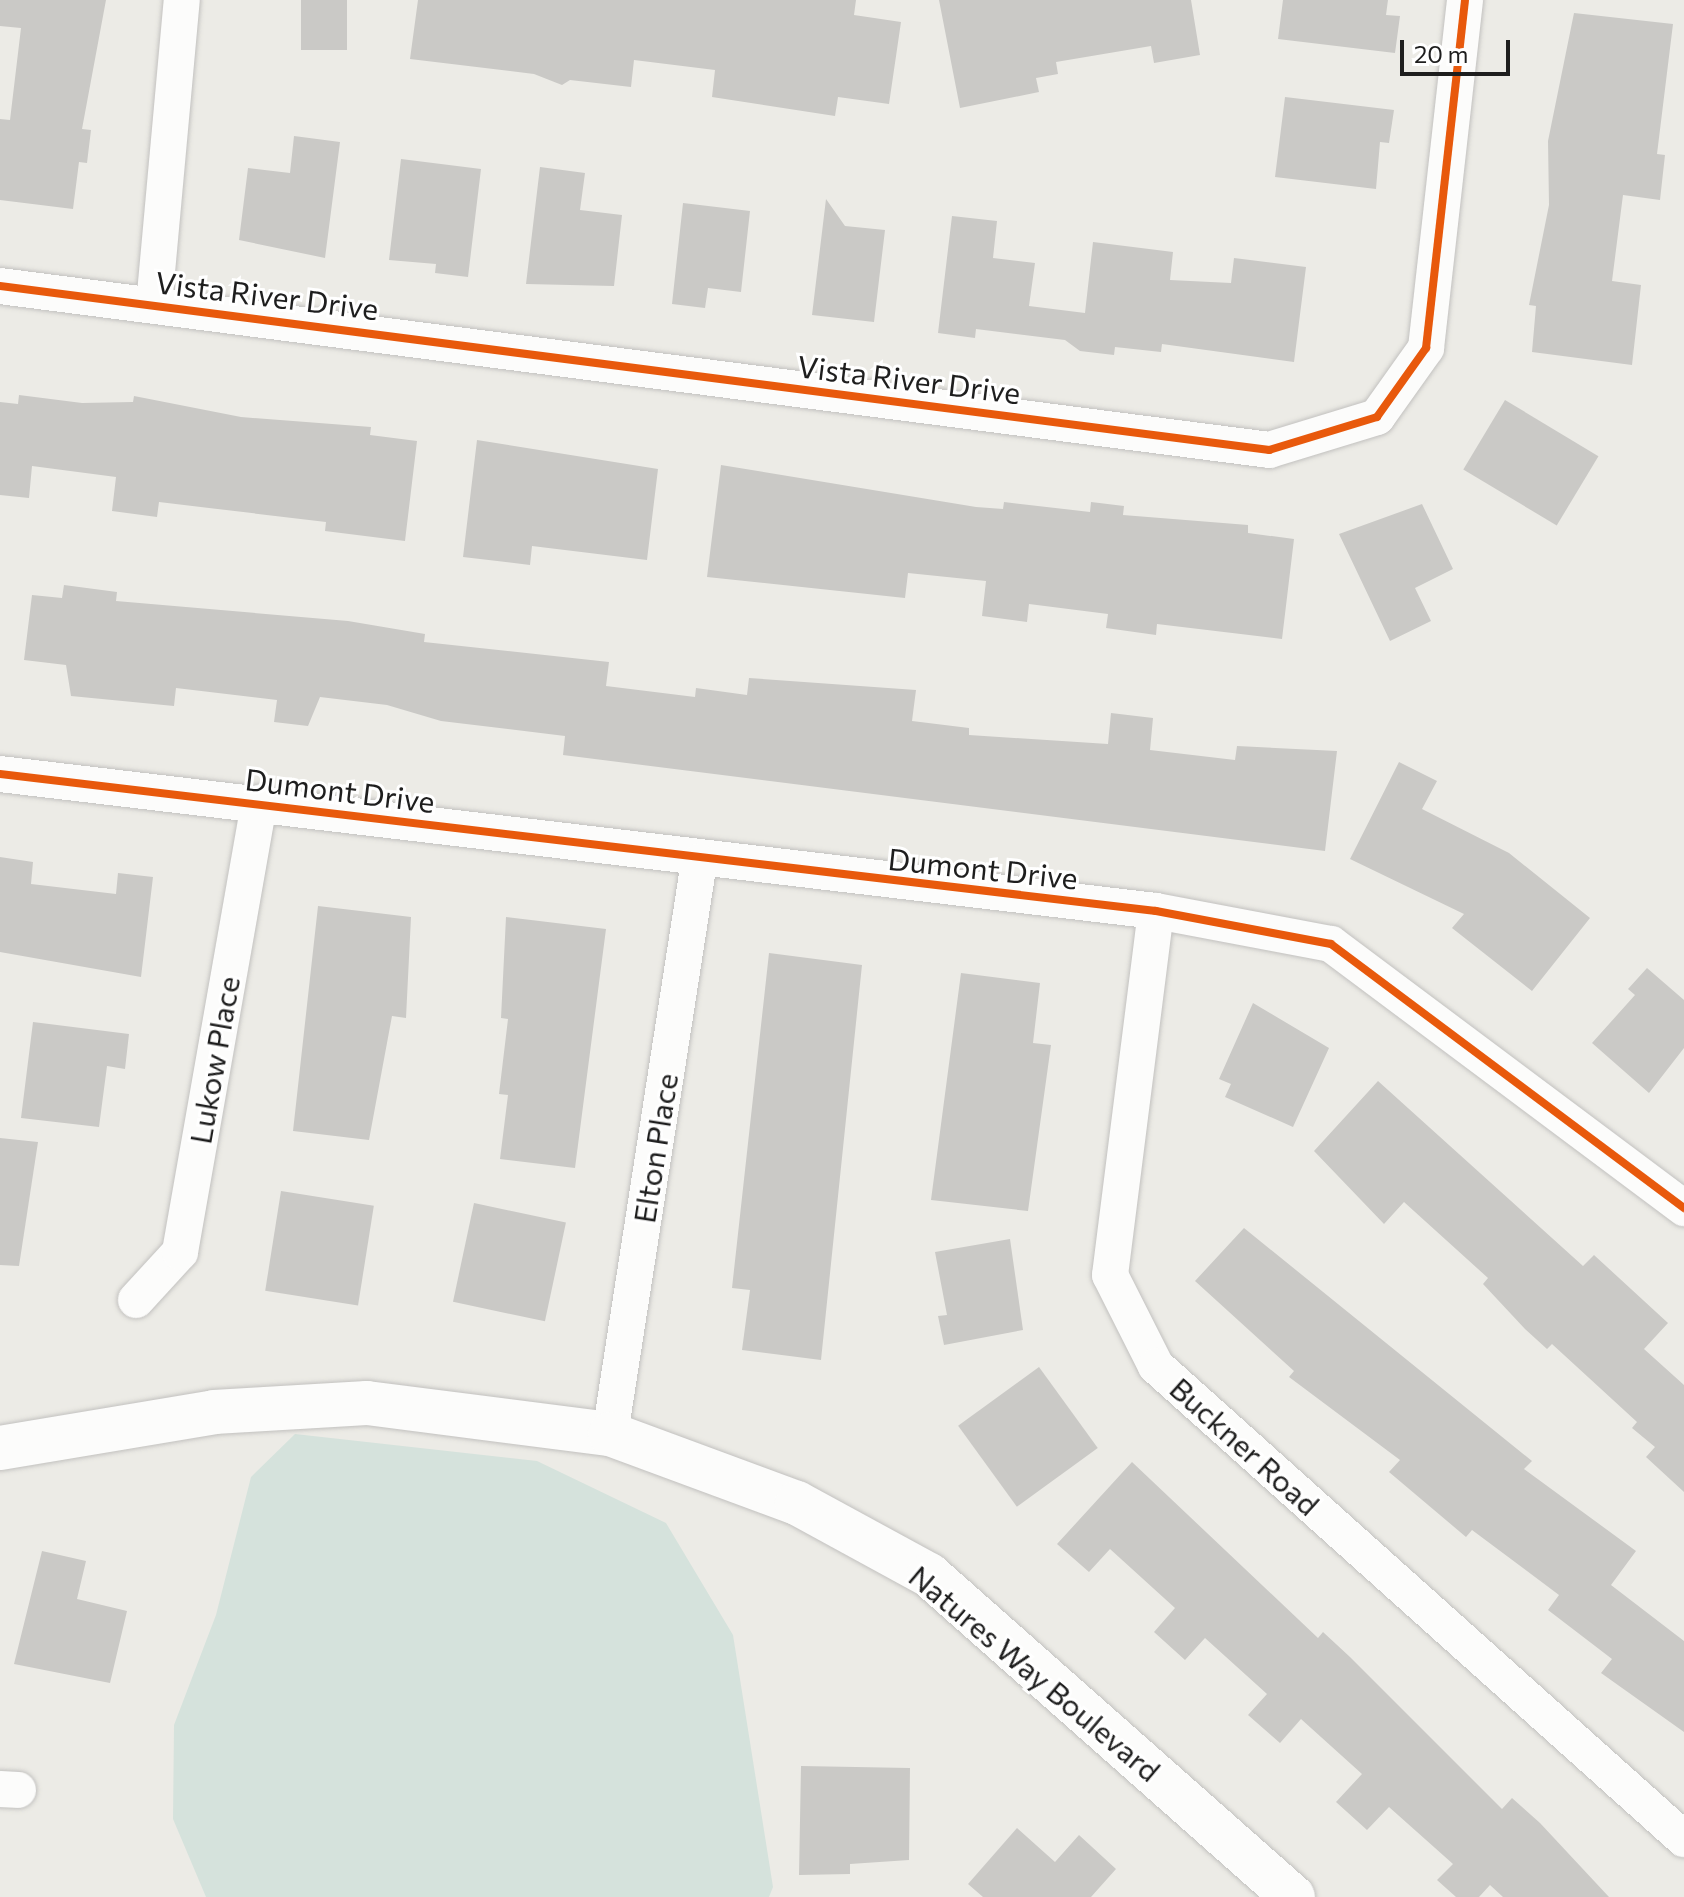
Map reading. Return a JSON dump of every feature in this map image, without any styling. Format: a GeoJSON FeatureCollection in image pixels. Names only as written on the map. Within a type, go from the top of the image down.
{"type":"FeatureCollection","features":[{"type":"Feature","properties":{"kind":"street"},"geometry":{"type":"LineString","coordinates":[[154,305],[182,0]]}},
{"type":"Feature","properties":{"kind":"street","name":"Vista River Drive"},"geometry":{"type":"LineString","coordinates":[[0,286],[1269,450],[1377,417],[1426,348],[1465,0]]}},
{"type":"Feature","properties":{"kind":"street","name":"Dumont Drive"},"geometry":{"type":"LineString","coordinates":[[0,774],[259,803],[699,862],[1156,911],[1331,944],[1683,1203]]}},
{"type":"Feature","properties":{"kind":"street","name":"Lukow Place"},"geometry":{"type":"LineString","coordinates":[[136,1300],[180,1252],[259,803]]}},
{"type":"Feature","properties":{"kind":"street","name":"Elton Place"},"geometry":{"type":"LineString","coordinates":[[610,1434],[699,862]]}},
{"type":"Feature","properties":{"kind":"street","name":"Buckner Road"},"geometry":{"type":"LineString","coordinates":[[1156,911],[1110,1275],[1156,1366],[1684,1839]]}},
{"type":"Feature","properties":{"kind":"street","name":"Natures Way Boulevard"},"geometry":{"type":"LineString","coordinates":[[0,1448],[214,1412],[367,1403],[610,1434],[797,1503],[929,1575],[1293,1897]]}},
{"type":"Feature","properties":{"kind":"shaded area"},"geometry":{"type":"Polygon","coordinates":[[[295,1434],[537,1461],[666,1523],[733,1635],[773,1887],[769,1897],[206,1897],[173,1819],[174,1725],[216,1615],[251,1477],[295,1434]]]}},
{"type":"Feature","properties":{"kind":"building"},"geometry":{"type":"Polygon","coordinates":[[[0,0],[106,0],[82,129],[91,130],[87,163],[79,162],[73,209],[0,200],[0,119],[10,120],[21,28],[0,26],[0,0]]]}},
{"type":"Feature","properties":{"kind":"building"},"geometry":{"type":"Polygon","coordinates":[[[301,0],[347,0],[347,50],[301,50],[301,0]]]}},
{"type":"Feature","properties":{"kind":"building"},"geometry":{"type":"Polygon","coordinates":[[[418,0],[856,0],[854,15],[901,22],[889,104],[838,97],[835,116],[712,97],[715,70],[634,60],[631,87],[570,80],[562,85],[534,74],[410,59],[418,0]]]}},
{"type":"Feature","properties":{"kind":"building"},"geometry":{"type":"Polygon","coordinates":[[[939,0],[1191,0],[1200,55],[1154,63],[1151,46],[1056,62],[1058,74],[1036,78],[1039,92],[960,108],[939,0]]]}},
{"type":"Feature","properties":{"kind":"building"},"geometry":{"type":"Polygon","coordinates":[[[1283,0],[1388,0],[1386,15],[1400,16],[1395,53],[1278,39],[1283,0]]]}},
{"type":"Feature","properties":{"kind":"building"},"geometry":{"type":"Polygon","coordinates":[[[1574,13],[1673,24],[1657,154],[1665,155],[1660,200],[1623,195],[1612,281],[1641,285],[1632,365],[1532,352],[1536,306],[1529,305],[1549,205],[1548,141],[1574,13]]]}},
{"type":"Feature","properties":{"kind":"building"},"geometry":{"type":"Polygon","coordinates":[[[1285,97],[1394,110],[1389,143],[1380,142],[1376,189],[1275,177],[1285,97]]]}},
{"type":"Feature","properties":{"kind":"building"},"geometry":{"type":"Polygon","coordinates":[[[294,136],[340,142],[325,258],[239,240],[248,168],[290,173],[294,136]]]}},
{"type":"Feature","properties":{"kind":"building"},"geometry":{"type":"Polygon","coordinates":[[[401,159],[481,169],[468,277],[435,273],[436,264],[389,260],[401,159]]]}},
{"type":"Feature","properties":{"kind":"building"},"geometry":{"type":"Polygon","coordinates":[[[540,167],[585,173],[580,210],[622,215],[614,286],[526,284],[540,167]]]}},
{"type":"Feature","properties":{"kind":"building"},"geometry":{"type":"Polygon","coordinates":[[[826,199],[845,226],[885,230],[874,322],[812,315],[826,199]]]}},
{"type":"Feature","properties":{"kind":"building"},"geometry":{"type":"Polygon","coordinates":[[[683,203],[750,211],[741,292],[708,288],[705,308],[672,304],[683,203]]]}},
{"type":"Feature","properties":{"kind":"building"},"geometry":{"type":"Polygon","coordinates":[[[952,216],[997,221],[993,258],[1035,263],[1029,306],[1085,313],[1093,242],[1173,252],[1170,280],[1231,283],[1234,258],[1306,267],[1294,362],[1162,344],[1161,352],[1115,347],[1114,355],[1080,351],[1065,340],[976,329],[975,338],[938,333],[952,216]]]}},
{"type":"Feature","properties":{"kind":"building"},"geometry":{"type":"Polygon","coordinates":[[[19,395],[82,403],[133,402],[134,396],[241,417],[371,427],[370,435],[417,441],[405,541],[325,531],[326,522],[159,502],[157,517],[112,511],[116,477],[32,466],[29,498],[0,495],[0,402],[18,404],[19,395]]]}},
{"type":"Feature","properties":{"kind":"building"},"geometry":{"type":"Polygon","coordinates":[[[1505,400],[1598,456],[1557,526],[1463,469],[1505,400]]]}},
{"type":"Feature","properties":{"kind":"building"},"geometry":{"type":"Polygon","coordinates":[[[477,440],[658,469],[647,560],[532,546],[530,565],[463,557],[477,440]]]}},
{"type":"Feature","properties":{"kind":"building"},"geometry":{"type":"Polygon","coordinates":[[[721,465],[976,507],[1003,509],[1004,502],[1090,512],[1091,502],[1124,506],[1123,515],[1248,525],[1248,533],[1294,539],[1282,639],[1157,624],[1156,635],[1106,628],[1108,614],[1029,604],[1027,622],[982,616],[986,581],[908,573],[905,598],[707,577],[721,465]]]}},
{"type":"Feature","properties":{"kind":"building"},"geometry":{"type":"Polygon","coordinates":[[[1422,504],[1453,569],[1415,588],[1431,621],[1390,641],[1339,534],[1422,504]]]}},
{"type":"Feature","properties":{"kind":"building"},"geometry":{"type":"Polygon","coordinates":[[[64,585],[117,592],[116,601],[348,621],[425,634],[424,642],[609,662],[606,686],[695,697],[696,688],[747,695],[749,678],[916,690],[912,721],[969,728],[969,735],[1108,744],[1111,713],[1153,718],[1150,750],[1235,760],[1237,746],[1337,751],[1325,851],[563,755],[565,736],[441,721],[387,705],[320,697],[308,726],[274,722],[277,700],[176,688],[174,706],[71,696],[66,665],[24,660],[32,595],[62,598],[64,585]]]}},
{"type":"Feature","properties":{"kind":"building"},"geometry":{"type":"Polygon","coordinates":[[[1399,762],[1437,781],[1422,809],[1509,853],[1590,918],[1532,991],[1452,928],[1464,914],[1350,859],[1399,762]]]}},
{"type":"Feature","properties":{"kind":"building"},"geometry":{"type":"Polygon","coordinates":[[[0,857],[33,862],[31,884],[116,894],[118,873],[153,877],[141,977],[0,952],[0,857]]]}},
{"type":"Feature","properties":{"kind":"building"},"geometry":{"type":"Polygon","coordinates":[[[318,906],[411,917],[406,1018],[392,1016],[369,1140],[293,1131],[318,906]]]}},
{"type":"Feature","properties":{"kind":"building"},"geometry":{"type":"Polygon","coordinates":[[[506,917],[606,929],[575,1168],[500,1159],[508,1095],[499,1094],[508,1019],[501,1018],[506,917]]]}},
{"type":"Feature","properties":{"kind":"building"},"geometry":{"type":"Polygon","coordinates":[[[769,953],[862,965],[821,1360],[742,1350],[750,1290],[732,1288],[769,953]]]}},
{"type":"Feature","properties":{"kind":"building"},"geometry":{"type":"Polygon","coordinates":[[[1647,968],[1684,1000],[1684,1048],[1649,1093],[1592,1043],[1635,995],[1628,989],[1647,968]]]}},
{"type":"Feature","properties":{"kind":"building"},"geometry":{"type":"Polygon","coordinates":[[[961,973],[1040,983],[1033,1043],[1051,1045],[1028,1211],[931,1200],[961,973]]]}},
{"type":"Feature","properties":{"kind":"building"},"geometry":{"type":"Polygon","coordinates":[[[1253,1003],[1329,1048],[1293,1127],[1225,1097],[1231,1084],[1219,1079],[1253,1003]]]}},
{"type":"Feature","properties":{"kind":"building"},"geometry":{"type":"Polygon","coordinates":[[[33,1022],[129,1034],[125,1069],[107,1066],[99,1127],[21,1118],[33,1022]]]}},
{"type":"Feature","properties":{"kind":"building"},"geometry":{"type":"Polygon","coordinates":[[[1378,1081],[1583,1266],[1594,1255],[1668,1323],[1644,1349],[1684,1385],[1684,1492],[1646,1457],[1655,1447],[1632,1428],[1637,1422],[1552,1344],[1547,1349],[1525,1329],[1483,1284],[1488,1278],[1404,1202],[1384,1224],[1314,1151],[1378,1081]]]}},
{"type":"Feature","properties":{"kind":"building"},"geometry":{"type":"Polygon","coordinates":[[[0,1138],[38,1142],[19,1266],[0,1265],[0,1138]]]}},
{"type":"Feature","properties":{"kind":"building"},"geometry":{"type":"Polygon","coordinates":[[[281,1191],[374,1206],[358,1305],[265,1291],[281,1191]]]}},
{"type":"Feature","properties":{"kind":"building"},"geometry":{"type":"Polygon","coordinates":[[[474,1203],[566,1223],[545,1321],[453,1302],[474,1203]]]}},
{"type":"Feature","properties":{"kind":"building"},"geometry":{"type":"Polygon","coordinates":[[[1244,1228],[1532,1461],[1524,1469],[1636,1551],[1611,1585],[1684,1641],[1684,1732],[1601,1673],[1612,1659],[1548,1610],[1559,1595],[1472,1530],[1466,1537],[1389,1472],[1400,1460],[1289,1377],[1294,1371],[1195,1281],[1244,1228]]]}},
{"type":"Feature","properties":{"kind":"building"},"geometry":{"type":"Polygon","coordinates":[[[1010,1239],[1023,1330],[944,1345],[938,1316],[947,1315],[935,1252],[1010,1239]]]}},
{"type":"Feature","properties":{"kind":"building"},"geometry":{"type":"Polygon","coordinates":[[[1039,1367],[1098,1448],[1017,1507],[958,1426],[1039,1367]]]}},
{"type":"Feature","properties":{"kind":"building"},"geometry":{"type":"Polygon","coordinates":[[[1132,1462],[1318,1638],[1323,1632],[1350,1657],[1502,1809],[1512,1798],[1540,1823],[1609,1897],[1503,1897],[1490,1885],[1479,1897],[1456,1897],[1437,1880],[1453,1864],[1389,1807],[1367,1830],[1336,1802],[1362,1774],[1301,1719],[1280,1743],[1248,1715],[1267,1694],[1205,1638],[1185,1660],[1154,1632],[1175,1608],[1110,1549],[1089,1572],[1057,1544],[1132,1462]]]}},
{"type":"Feature","properties":{"kind":"building"},"geometry":{"type":"Polygon","coordinates":[[[42,1551],[86,1561],[77,1599],[127,1611],[110,1683],[14,1664],[42,1551]]]}},
{"type":"Feature","properties":{"kind":"building"},"geometry":{"type":"Polygon","coordinates":[[[801,1766],[910,1768],[909,1860],[850,1864],[850,1874],[799,1875],[801,1766]]]}},
{"type":"Feature","properties":{"kind":"building"},"geometry":{"type":"Polygon","coordinates":[[[1017,1828],[1055,1862],[1079,1835],[1116,1869],[1091,1897],[983,1897],[968,1884],[1017,1828]]]}},
{"type":"Feature","properties":{"kind":"cycle path"},"geometry":{"type":"LineString","coordinates":[[0,286],[1269,450],[1377,417],[1426,348],[1465,0]]}},
{"type":"Feature","properties":{"kind":"cycle path"},"geometry":{"type":"LineString","coordinates":[[0,774],[1156,911],[1331,944],[1684,1208]]}}]}
